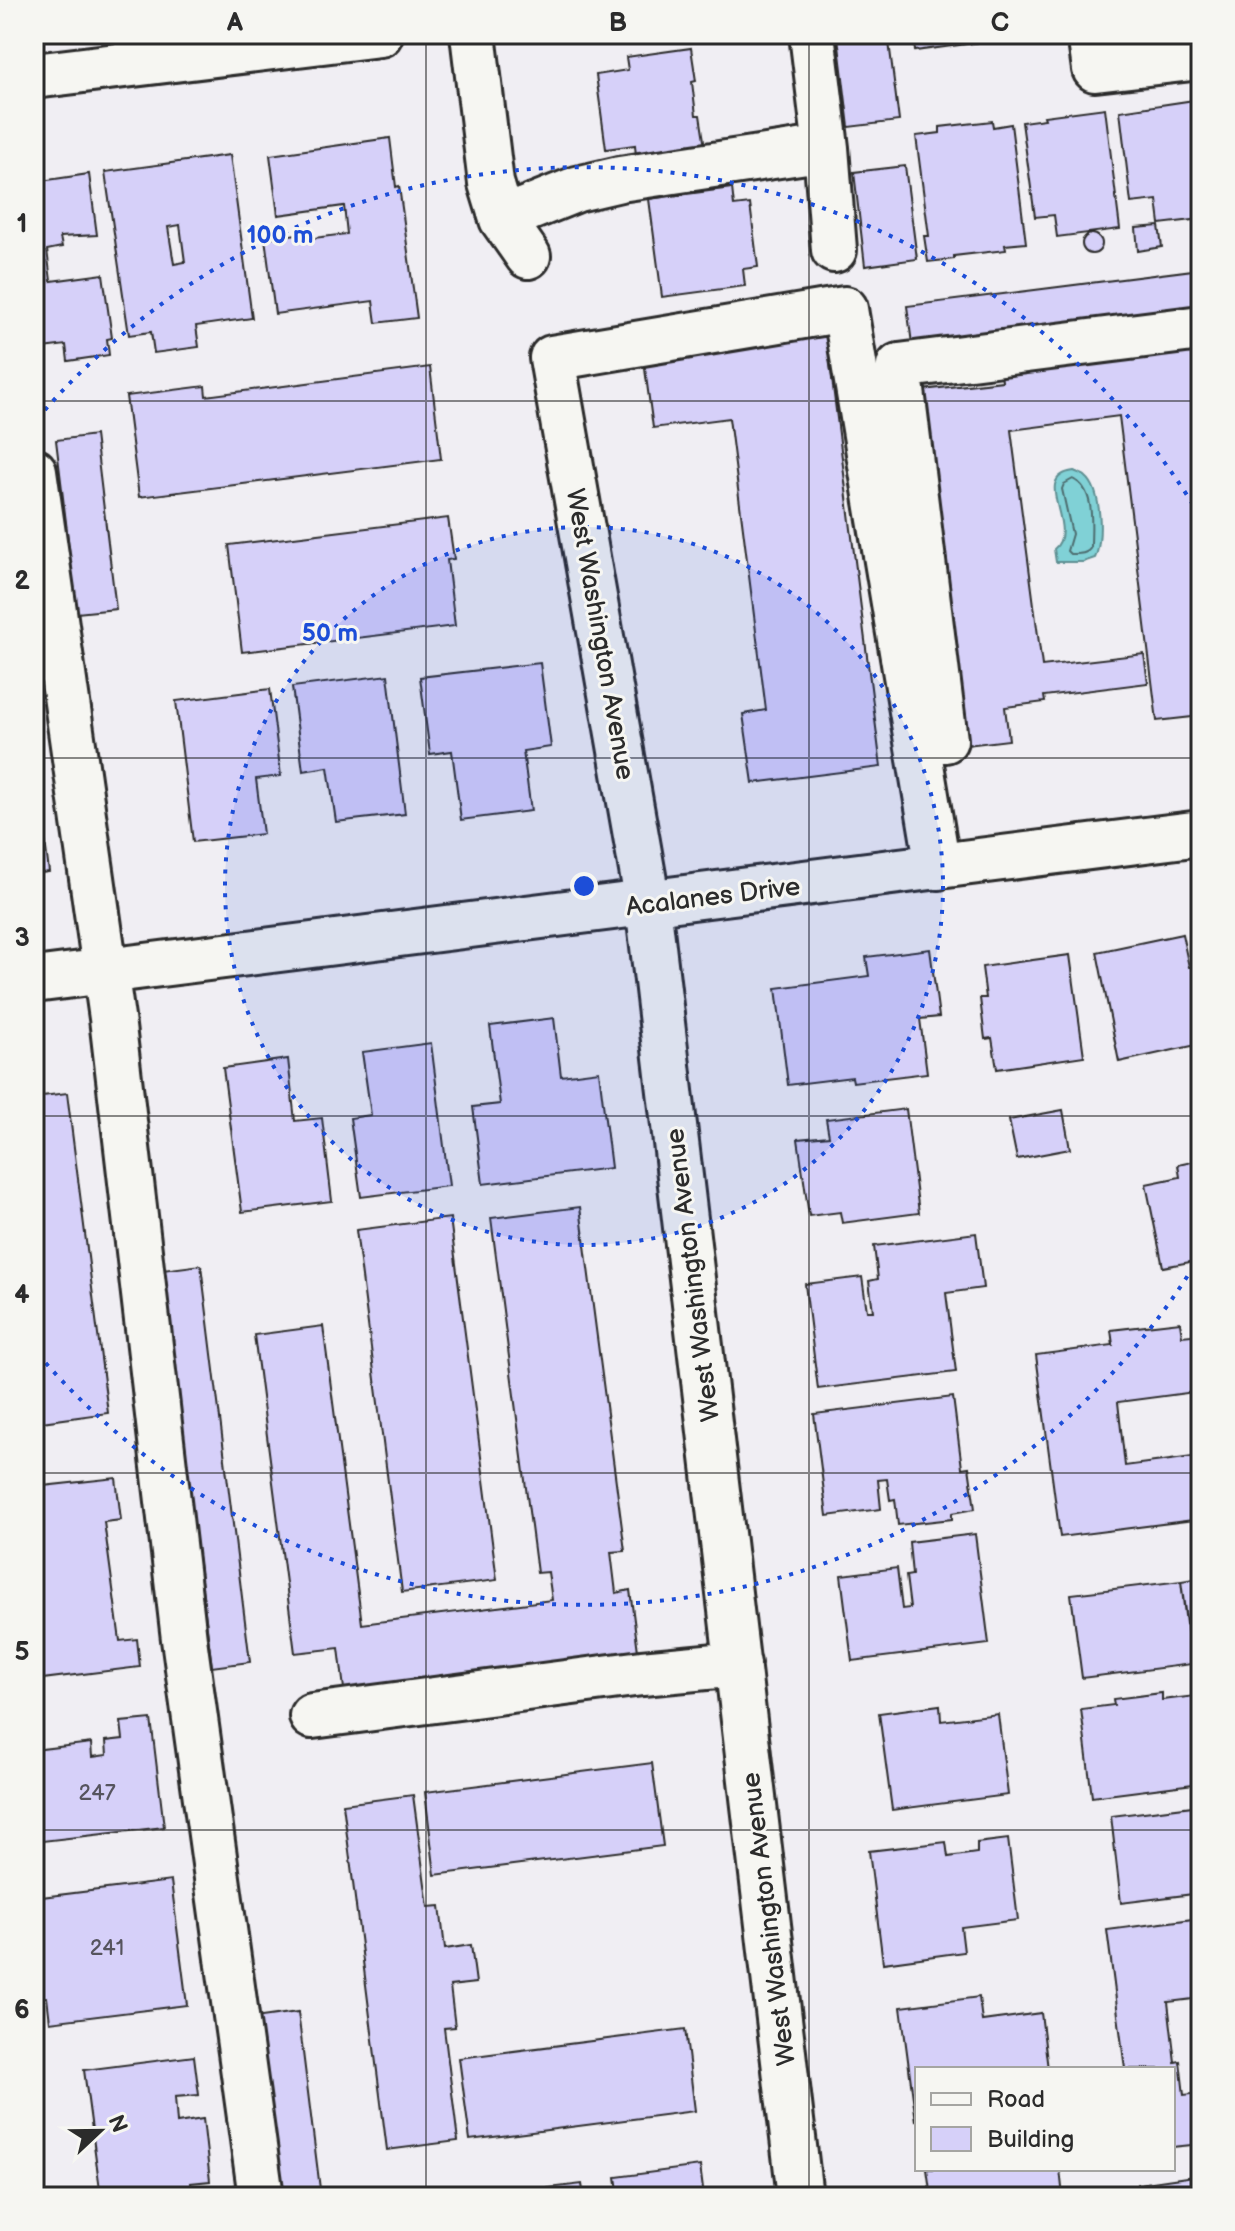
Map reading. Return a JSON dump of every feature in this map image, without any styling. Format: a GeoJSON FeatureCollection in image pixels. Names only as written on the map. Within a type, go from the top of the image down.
{"type":"FeatureCollection","features":[{"type":"Feature","properties":{"kind":"street"},"geometry":{"type":"LineString","coordinates":[[34,76],[380,34]]}},
{"type":"Feature","properties":{"kind":"street"},"geometry":{"type":"LineString","coordinates":[[473,34],[491,183],[502,219],[528,256]]}},
{"type":"Feature","properties":{"kind":"street"},"geometry":{"type":"LineString","coordinates":[[812,34],[834,250]]}},
{"type":"Feature","properties":{"kind":"street"},"geometry":{"type":"LineString","coordinates":[[1090,34],[1095,69],[1201,57]]}},
{"type":"Feature","properties":{"kind":"street"},"geometry":{"type":"LineString","coordinates":[[502,219],[577,189],[620,179],[826,148]]}},
{"type":"Feature","properties":{"kind":"street","name":"West Washington Avenue"},"geometry":{"type":"LineString","coordinates":[[800,2197],[648,904],[552,358],[845,309],[950,866]]}},
{"type":"Feature","properties":{"kind":"street"},"geometry":{"type":"LineString","coordinates":[[950,866],[942,718],[899,366],[1201,330]]}},
{"type":"Feature","properties":{"kind":"street"},"geometry":{"type":"LineString","coordinates":[[34,471],[105,971],[184,1639],[261,2197]]}},
{"type":"Feature","properties":{"kind":"street","name":"Acalanes Drive"},"geometry":{"type":"LineString","coordinates":[[34,980],[1201,833]]}},
{"type":"Feature","properties":{"kind":"street"},"geometry":{"type":"LineString","coordinates":[[312,1716],[642,1673],[738,1664]]}},
{"type":"Feature","properties":{"kind":"water"},"geometry":{"type":"Polygon","coordinates":[[[1074,471],[1086,477],[1095,493],[1100,516],[1098,550],[1095,558],[1083,562],[1056,562],[1054,549],[1060,540],[1062,528],[1056,483],[1061,475],[1074,471]]]}},
{"type":"Feature","properties":{"kind":"building"},"geometry":{"type":"Polygon","coordinates":[[[578,34],[636,34],[579,42],[578,34]]]}},
{"type":"Feature","properties":{"kind":"building"},"geometry":{"type":"Polygon","coordinates":[[[888,34],[899,121],[849,127],[838,37],[888,34]]]}},
{"type":"Feature","properties":{"kind":"building"},"geometry":{"type":"Polygon","coordinates":[[[913,34],[1040,34],[915,51],[913,34]]]}},
{"type":"Feature","properties":{"kind":"building"},"geometry":{"type":"Polygon","coordinates":[[[691,48],[696,81],[692,82],[696,115],[700,115],[705,147],[636,156],[635,145],[606,149],[596,75],[628,70],[626,57],[691,48]]]}},
{"type":"Feature","properties":{"kind":"building"},"geometry":{"type":"Polygon","coordinates":[[[1201,99],[1201,219],[1160,224],[1157,200],[1131,203],[1120,111],[1201,99]]]}},
{"type":"Feature","properties":{"kind":"building"},"geometry":{"type":"Polygon","coordinates":[[[1105,108],[1120,229],[1057,237],[1054,215],[1035,217],[1022,122],[1105,108]]]}},
{"type":"Feature","properties":{"kind":"building"},"geometry":{"type":"Polygon","coordinates":[[[992,121],[993,127],[1011,124],[1026,243],[1005,245],[1006,250],[928,262],[924,236],[929,236],[916,136],[940,133],[940,127],[992,121]]]}},
{"type":"Feature","properties":{"kind":"building"},"geometry":{"type":"Polygon","coordinates":[[[390,138],[417,318],[376,323],[373,301],[275,314],[265,238],[305,233],[306,239],[347,234],[344,206],[278,215],[270,155],[390,138]]]}},
{"type":"Feature","properties":{"kind":"building"},"geometry":{"type":"Polygon","coordinates":[[[230,155],[252,318],[196,326],[199,347],[154,353],[151,332],[129,335],[105,172],[230,155]],[[180,225],[168,227],[174,264],[185,262],[180,225]]]}},
{"type":"Feature","properties":{"kind":"building"},"geometry":{"type":"Polygon","coordinates":[[[905,166],[917,259],[865,266],[854,172],[905,166]]]}},
{"type":"Feature","properties":{"kind":"building"},"geometry":{"type":"Polygon","coordinates":[[[89,174],[97,235],[60,237],[62,247],[47,250],[51,281],[103,274],[112,338],[107,339],[109,355],[68,361],[66,345],[34,349],[34,182],[89,174]]]}},
{"type":"Feature","properties":{"kind":"building"},"geometry":{"type":"Polygon","coordinates":[[[732,188],[734,206],[750,204],[758,267],[743,269],[745,286],[662,297],[649,199],[732,188]]]}},
{"type":"Feature","properties":{"kind":"building"},"geometry":{"type":"Polygon","coordinates":[[[1159,226],[1162,247],[1138,251],[1136,228],[1159,226]]]}},
{"type":"Feature","properties":{"kind":"building"},"geometry":{"type":"Polygon","coordinates":[[[1092,234],[1099,237],[1102,244],[1099,251],[1092,254],[1085,251],[1082,244],[1085,237],[1092,234]]]}},
{"type":"Feature","properties":{"kind":"building"},"geometry":{"type":"Polygon","coordinates":[[[1201,269],[1201,308],[912,344],[907,306],[1201,269]]]}},
{"type":"Feature","properties":{"kind":"building"},"geometry":{"type":"Polygon","coordinates":[[[826,331],[881,767],[753,783],[743,714],[766,710],[729,418],[653,428],[643,354],[826,331]]]}},
{"type":"Feature","properties":{"kind":"building"},"geometry":{"type":"Polygon","coordinates":[[[1201,348],[1201,716],[1157,721],[1119,416],[1011,430],[1042,666],[1144,654],[1148,683],[1044,696],[1045,702],[1005,707],[1009,740],[959,746],[914,391],[1002,381],[1001,373],[1201,348]]]}},
{"type":"Feature","properties":{"kind":"building"},"geometry":{"type":"Polygon","coordinates":[[[430,367],[441,459],[139,497],[126,396],[205,386],[206,396],[430,367]]]}},
{"type":"Feature","properties":{"kind":"building"},"geometry":{"type":"Polygon","coordinates":[[[95,435],[116,609],[77,613],[56,440],[95,435]]]}},
{"type":"Feature","properties":{"kind":"building"},"geometry":{"type":"Polygon","coordinates":[[[448,518],[454,559],[447,560],[455,626],[242,652],[229,545],[448,518]]]}},
{"type":"Feature","properties":{"kind":"building"},"geometry":{"type":"Polygon","coordinates":[[[540,663],[551,747],[523,751],[531,811],[461,820],[452,751],[430,754],[420,677],[540,663]]]}},
{"type":"Feature","properties":{"kind":"building"},"geometry":{"type":"Polygon","coordinates":[[[388,675],[405,814],[336,822],[328,767],[303,771],[292,687],[388,675]]]}},
{"type":"Feature","properties":{"kind":"building"},"geometry":{"type":"Polygon","coordinates":[[[270,689],[281,776],[256,779],[263,834],[193,842],[176,701],[270,689]]]}},
{"type":"Feature","properties":{"kind":"building"},"geometry":{"type":"Polygon","coordinates":[[[34,754],[49,872],[34,874],[34,754]]]}},
{"type":"Feature","properties":{"kind":"building"},"geometry":{"type":"Polygon","coordinates":[[[1182,934],[1189,967],[1194,967],[1201,1000],[1197,1004],[1201,1044],[1119,1062],[1097,952],[1182,934]]]}},
{"type":"Feature","properties":{"kind":"building"},"geometry":{"type":"Polygon","coordinates":[[[930,949],[939,1017],[920,1019],[927,1073],[853,1082],[852,1077],[788,1085],[776,988],[869,976],[866,957],[930,949]]]}},
{"type":"Feature","properties":{"kind":"building"},"geometry":{"type":"Polygon","coordinates":[[[1070,955],[1084,1056],[997,1069],[992,1038],[985,1039],[980,998],[986,998],[982,967],[1070,955]]]}},
{"type":"Feature","properties":{"kind":"building"},"geometry":{"type":"Polygon","coordinates":[[[554,1018],[561,1076],[599,1071],[611,1168],[483,1184],[473,1107],[500,1104],[490,1026],[554,1018]]]}},
{"type":"Feature","properties":{"kind":"building"},"geometry":{"type":"Polygon","coordinates":[[[431,1043],[449,1186],[361,1197],[350,1118],[371,1115],[362,1052],[431,1043]]]}},
{"type":"Feature","properties":{"kind":"building"},"geometry":{"type":"Polygon","coordinates":[[[288,1059],[295,1121],[322,1118],[332,1201],[242,1212],[223,1068],[288,1059]]]}},
{"type":"Feature","properties":{"kind":"building"},"geometry":{"type":"Polygon","coordinates":[[[67,1093],[108,1413],[34,1423],[34,1097],[67,1093]]]}},
{"type":"Feature","properties":{"kind":"building"},"geometry":{"type":"Polygon","coordinates":[[[906,1109],[919,1213],[842,1223],[840,1212],[809,1216],[798,1139],[829,1136],[826,1119],[906,1109]]]}},
{"type":"Feature","properties":{"kind":"building"},"geometry":{"type":"Polygon","coordinates":[[[1063,1110],[1070,1149],[1017,1159],[1009,1120],[1063,1110]]]}},
{"type":"Feature","properties":{"kind":"building"},"geometry":{"type":"Polygon","coordinates":[[[1201,1160],[1201,1260],[1163,1267],[1146,1184],[1180,1177],[1178,1165],[1201,1160]]]}},
{"type":"Feature","properties":{"kind":"building"},"geometry":{"type":"Polygon","coordinates":[[[580,1207],[625,1551],[611,1552],[616,1593],[630,1590],[638,1651],[344,1689],[339,1648],[295,1653],[254,1335],[323,1326],[362,1624],[552,1600],[548,1572],[537,1573],[491,1218],[580,1207]]]}},
{"type":"Feature","properties":{"kind":"building"},"geometry":{"type":"Polygon","coordinates":[[[450,1218],[497,1580],[402,1592],[356,1230],[450,1218]]]}},
{"type":"Feature","properties":{"kind":"building"},"geometry":{"type":"Polygon","coordinates":[[[976,1233],[983,1288],[946,1293],[956,1372],[818,1389],[805,1284],[862,1277],[867,1311],[873,1311],[869,1281],[878,1279],[874,1246],[976,1233]]]}},
{"type":"Feature","properties":{"kind":"building"},"geometry":{"type":"Polygon","coordinates":[[[201,1265],[250,1662],[212,1667],[162,1270],[201,1265]]]}},
{"type":"Feature","properties":{"kind":"building"},"geometry":{"type":"Polygon","coordinates":[[[1180,1322],[1182,1336],[1201,1334],[1201,1372],[1193,1373],[1195,1392],[1118,1402],[1125,1466],[1201,1456],[1201,1519],[1060,1537],[1036,1355],[1113,1345],[1111,1330],[1180,1322]]]}},
{"type":"Feature","properties":{"kind":"building"},"geometry":{"type":"Polygon","coordinates":[[[953,1397],[962,1468],[969,1467],[975,1509],[952,1513],[952,1519],[898,1525],[895,1499],[890,1500],[887,1479],[878,1480],[881,1509],[827,1516],[814,1414],[953,1397]]]}},
{"type":"Feature","properties":{"kind":"building"},"geometry":{"type":"Polygon","coordinates":[[[116,1478],[121,1520],[104,1522],[120,1641],[137,1639],[140,1667],[34,1680],[34,1487],[116,1478]]]}},
{"type":"Feature","properties":{"kind":"building"},"geometry":{"type":"Polygon","coordinates":[[[975,1534],[989,1644],[852,1661],[841,1575],[897,1568],[902,1609],[910,1608],[906,1576],[912,1575],[909,1542],[975,1534]]]}},
{"type":"Feature","properties":{"kind":"building"},"geometry":{"type":"Polygon","coordinates":[[[1201,1578],[1201,1622],[1186,1624],[1181,1581],[1201,1578]]]}},
{"type":"Feature","properties":{"kind":"building"},"geometry":{"type":"Polygon","coordinates":[[[1181,1581],[1192,1664],[1082,1678],[1071,1594],[1181,1581]]]}},
{"type":"Feature","properties":{"kind":"building"},"geometry":{"type":"Polygon","coordinates":[[[1162,1693],[1162,1700],[1195,1696],[1201,1743],[1201,1783],[1092,1797],[1081,1709],[1114,1705],[1113,1699],[1162,1693]]]}},
{"type":"Feature","properties":{"kind":"building"},"geometry":{"type":"Polygon","coordinates":[[[940,1705],[941,1721],[998,1714],[1008,1795],[892,1810],[879,1713],[940,1705]]]}},
{"type":"Feature","properties":{"kind":"building"},"geometry":{"type":"Polygon","coordinates":[[[151,1719],[164,1827],[34,1842],[34,1750],[91,1743],[92,1757],[107,1755],[106,1741],[123,1739],[121,1722],[151,1719]]]}},
{"type":"Feature","properties":{"kind":"building"},"geometry":{"type":"Polygon","coordinates":[[[652,1763],[663,1846],[435,1875],[425,1792],[652,1763]]]}},
{"type":"Feature","properties":{"kind":"building"},"geometry":{"type":"Polygon","coordinates":[[[413,1795],[428,1907],[440,1906],[445,1949],[471,1945],[476,1983],[450,1986],[455,2027],[444,2028],[458,2141],[387,2150],[343,1804],[413,1795]]]}},
{"type":"Feature","properties":{"kind":"building"},"geometry":{"type":"Polygon","coordinates":[[[1201,1805],[1201,1893],[1121,1903],[1111,1816],[1201,1805]]]}},
{"type":"Feature","properties":{"kind":"building"},"geometry":{"type":"Polygon","coordinates":[[[1008,1839],[1018,1920],[961,1927],[964,1952],[883,1963],[869,1851],[946,1842],[948,1857],[977,1853],[977,1843],[1008,1839]]]}},
{"type":"Feature","properties":{"kind":"building"},"geometry":{"type":"Polygon","coordinates":[[[171,1881],[187,2005],[50,2022],[47,1997],[34,1998],[34,1898],[171,1881]]]}},
{"type":"Feature","properties":{"kind":"building"},"geometry":{"type":"Polygon","coordinates":[[[1201,1918],[1201,1998],[1168,2002],[1175,2062],[1180,2061],[1184,2095],[1201,2093],[1201,2144],[1175,2147],[1175,2067],[1125,2067],[1107,1930],[1201,1918]]]}},
{"type":"Feature","properties":{"kind":"building"},"geometry":{"type":"Polygon","coordinates":[[[979,1997],[982,2021],[1041,2013],[1048,2067],[915,2067],[915,2113],[901,2007],[979,1997]]]}},
{"type":"Feature","properties":{"kind":"building"},"geometry":{"type":"Polygon","coordinates":[[[298,2012],[321,2197],[276,2197],[254,2018],[298,2012]]]}},
{"type":"Feature","properties":{"kind":"building"},"geometry":{"type":"Polygon","coordinates":[[[685,2029],[695,2111],[470,2140],[459,2058],[685,2029]]]}},
{"type":"Feature","properties":{"kind":"building"},"geometry":{"type":"Polygon","coordinates":[[[194,2056],[199,2095],[175,2097],[177,2123],[203,2119],[210,2181],[191,2183],[192,2197],[101,2197],[84,2070],[194,2056]]]}},
{"type":"Feature","properties":{"kind":"building"},"geometry":{"type":"Polygon","coordinates":[[[700,2166],[704,2197],[619,2197],[616,2177],[700,2166]]]}},
{"type":"Feature","properties":{"kind":"building"},"geometry":{"type":"Polygon","coordinates":[[[927,2171],[1060,2171],[1063,2197],[931,2197],[927,2171]]]}},
{"type":"Feature","properties":{"kind":"building"},"geometry":{"type":"Polygon","coordinates":[[[1201,2175],[1201,2197],[1139,2197],[1138,2184],[1201,2175]]]}},
{"type":"Feature","properties":{"kind":"building"},"geometry":{"type":"Polygon","coordinates":[[[582,2184],[584,2197],[516,2197],[515,2192],[582,2184]]]}}]}
